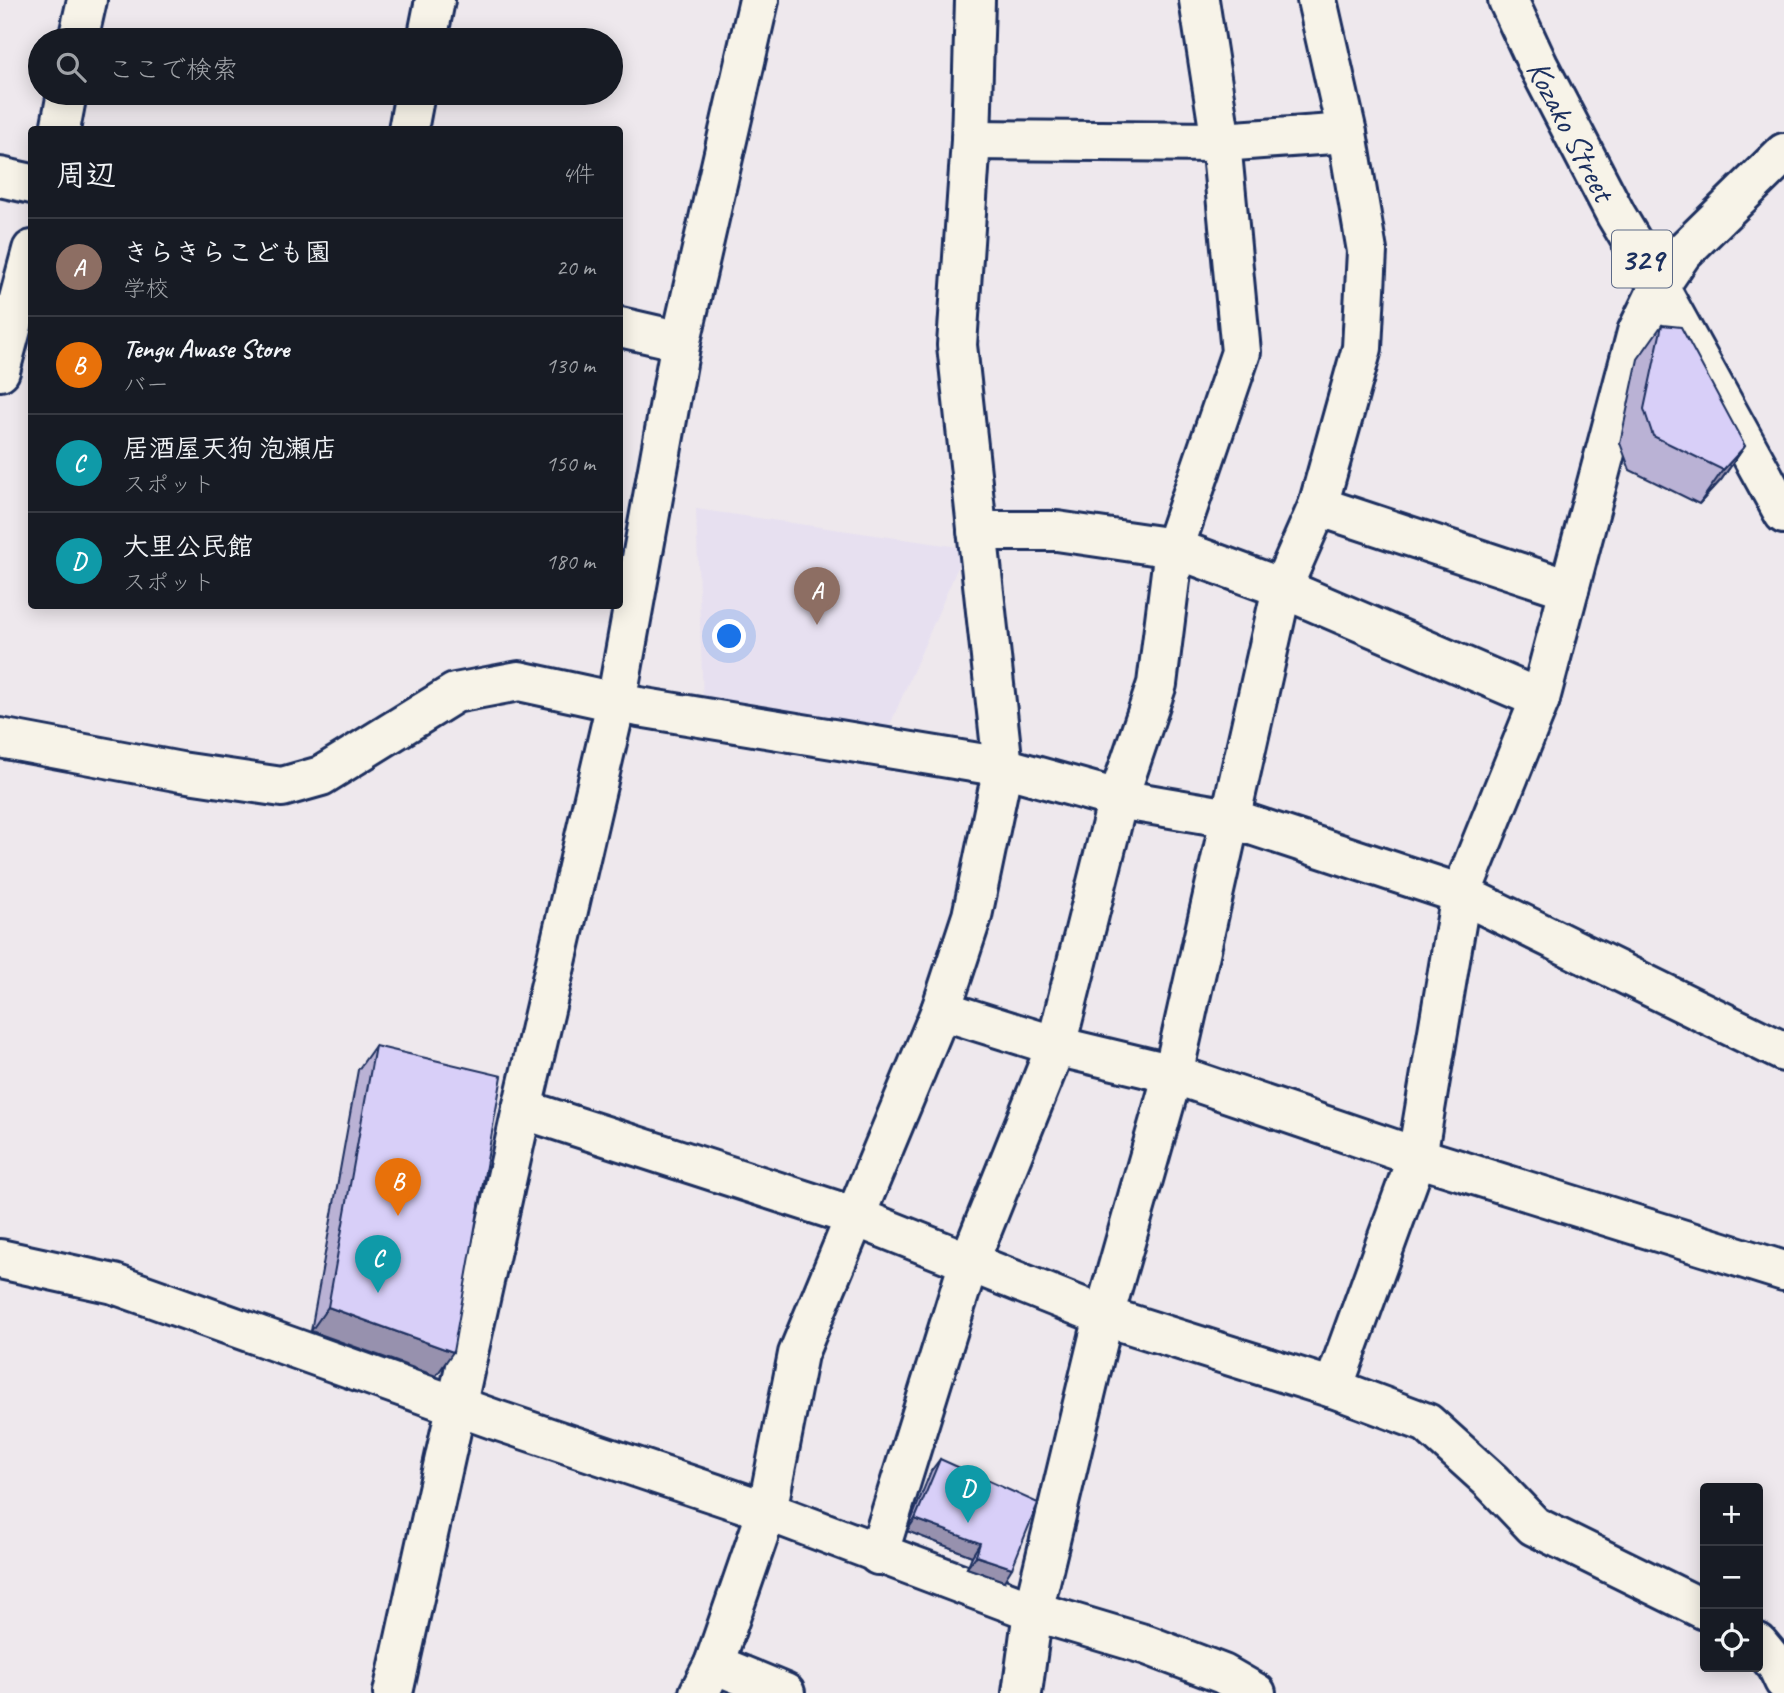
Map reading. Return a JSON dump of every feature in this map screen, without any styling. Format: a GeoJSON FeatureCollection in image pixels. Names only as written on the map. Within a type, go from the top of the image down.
{"type":"FeatureCollection","features":[{"type":"Feature","properties":{"kind":"main road"},"geometry":{"type":"LineString","coordinates":[[80,28],[86,0]]}},
{"type":"Feature","properties":{"kind":"main road"},"geometry":{"type":"LineString","coordinates":[[429,28],[435,0]]}},
{"type":"Feature","properties":{"kind":"main road"},"geometry":{"type":"LineString","coordinates":[[393,1693],[522,1109],[616,703],[681,341],[759,0]]}},
{"type":"Feature","properties":{"kind":"main road"},"geometry":{"type":"LineString","coordinates":[[785,1693],[706,1679],[767,1511],[798,1354],[941,1010],[972,916],[1003,767],[957,345],[971,140],[975,0]]}},
{"type":"Feature","properties":{"kind":"main road"},"geometry":{"type":"LineString","coordinates":[[878,1555],[969,1262],[1056,1046],[1118,799],[1157,684],[1174,548],[1241,352],[1221,142],[1199,0]]}},
{"type":"Feature","properties":{"kind":"main road"},"geometry":{"type":"LineString","coordinates":[[1022,1693],[1034,1611],[1104,1316],[1173,1074],[1282,588],[1318,506],[1362,348],[1367,251],[1347,133],[1317,0]]}},
{"type":"Feature","properties":{"kind":"main road","name":"Kozako Street"},"geometry":{"type":"LineString","coordinates":[[1508,0],[1616,215],[1659,287],[1784,514]]}},
{"type":"Feature","properties":{"kind":"main road"},"geometry":{"type":"LineString","coordinates":[[61,126],[65,105]]}},
{"type":"Feature","properties":{"kind":"main road"},"geometry":{"type":"LineString","coordinates":[[409,126],[413,105]]}},
{"type":"Feature","properties":{"kind":"main road"},"geometry":{"type":"LineString","coordinates":[[971,140],[1221,142],[1347,133]]}},
{"type":"Feature","properties":{"kind":"main road"},"geometry":{"type":"LineString","coordinates":[[1333,1388],[1417,1157],[1461,894],[1540,699],[1637,332],[1659,287],[1682,253],[1784,153]]}},
{"type":"Feature","properties":{"kind":"main road"},"geometry":{"type":"LineString","coordinates":[[0,177],[28,183]]}},
{"type":"Feature","properties":{"kind":"main road"},"geometry":{"type":"LineString","coordinates":[[0,371],[28,265]]}},
{"type":"Feature","properties":{"kind":"main road"},"geometry":{"type":"LineString","coordinates":[[623,328],[681,341]]}},
{"type":"Feature","properties":{"kind":"main road"},"geometry":{"type":"LineString","coordinates":[[1318,506],[1569,589]]}},
{"type":"Feature","properties":{"kind":"main road"},"geometry":{"type":"LineString","coordinates":[[977,531],[1057,531],[1174,548],[1282,588],[1540,699]]}},
{"type":"Feature","properties":{"kind":"main road"},"geometry":{"type":"LineString","coordinates":[[0,738],[181,772],[282,787],[321,776],[455,693],[519,681],[616,703],[1003,767],[1118,799],[1230,818],[1461,894],[1784,1052]]}},
{"type":"Feature","properties":{"kind":"main road"},"geometry":{"type":"LineString","coordinates":[[941,1010],[1056,1046],[1173,1074],[1417,1157],[1784,1271]]}},
{"type":"Feature","properties":{"kind":"main road"},"geometry":{"type":"LineString","coordinates":[[522,1109],[856,1217],[1104,1316],[1333,1388],[1427,1423],[1491,1481],[1534,1526],[1703,1609]]}},
{"type":"Feature","properties":{"kind":"main road"},"geometry":{"type":"LineString","coordinates":[[0,1259],[114,1284],[767,1511],[878,1555],[1034,1611],[1147,1645],[1223,1674],[1256,1693]]}},
{"type":"Feature","properties":{"kind":"main road"},"geometry":{"type":"LineString","coordinates":[[1763,1649],[1777,1666],[1784,1681]]}},
{"type":"Feature","properties":{"kind":"shaded area"},"geometry":{"type":"Polygon","coordinates":[[[696,509],[966,548],[887,732],[703,702],[696,509]]]}},
{"type":"Feature","properties":{"kind":"building"},"geometry":{"type":"Polygon","coordinates":[[[1662,325],[1681,327],[1745,446],[1723,470],[1653,436],[1644,409],[1662,325]]]}},
{"type":"Feature","properties":{"kind":"building"},"geometry":{"type":"Polygon","coordinates":[[[375,1046],[502,1076],[453,1352],[328,1307],[375,1046]]]}},
{"type":"Feature","properties":{"kind":"building"},"geometry":{"type":"Polygon","coordinates":[[[940,1459],[1038,1503],[1012,1568],[976,1556],[980,1543],[915,1519],[940,1459]]]}},
{"type":"Feature","properties":{"kind":"place","name":"きらきらこども園"},"geometry":{"type":"Point","coordinates":[817,625]}},
{"type":"Feature","properties":{"kind":"place","name":"Tengu Awase Store"},"geometry":{"type":"Point","coordinates":[398,1216]}},
{"type":"Feature","properties":{"kind":"place","name":"居酒屋天狗 泡瀬店"},"geometry":{"type":"Point","coordinates":[378,1293]}},
{"type":"Feature","properties":{"kind":"place","name":"大里公民館"},"geometry":{"type":"Point","coordinates":[968,1523]}}]}
